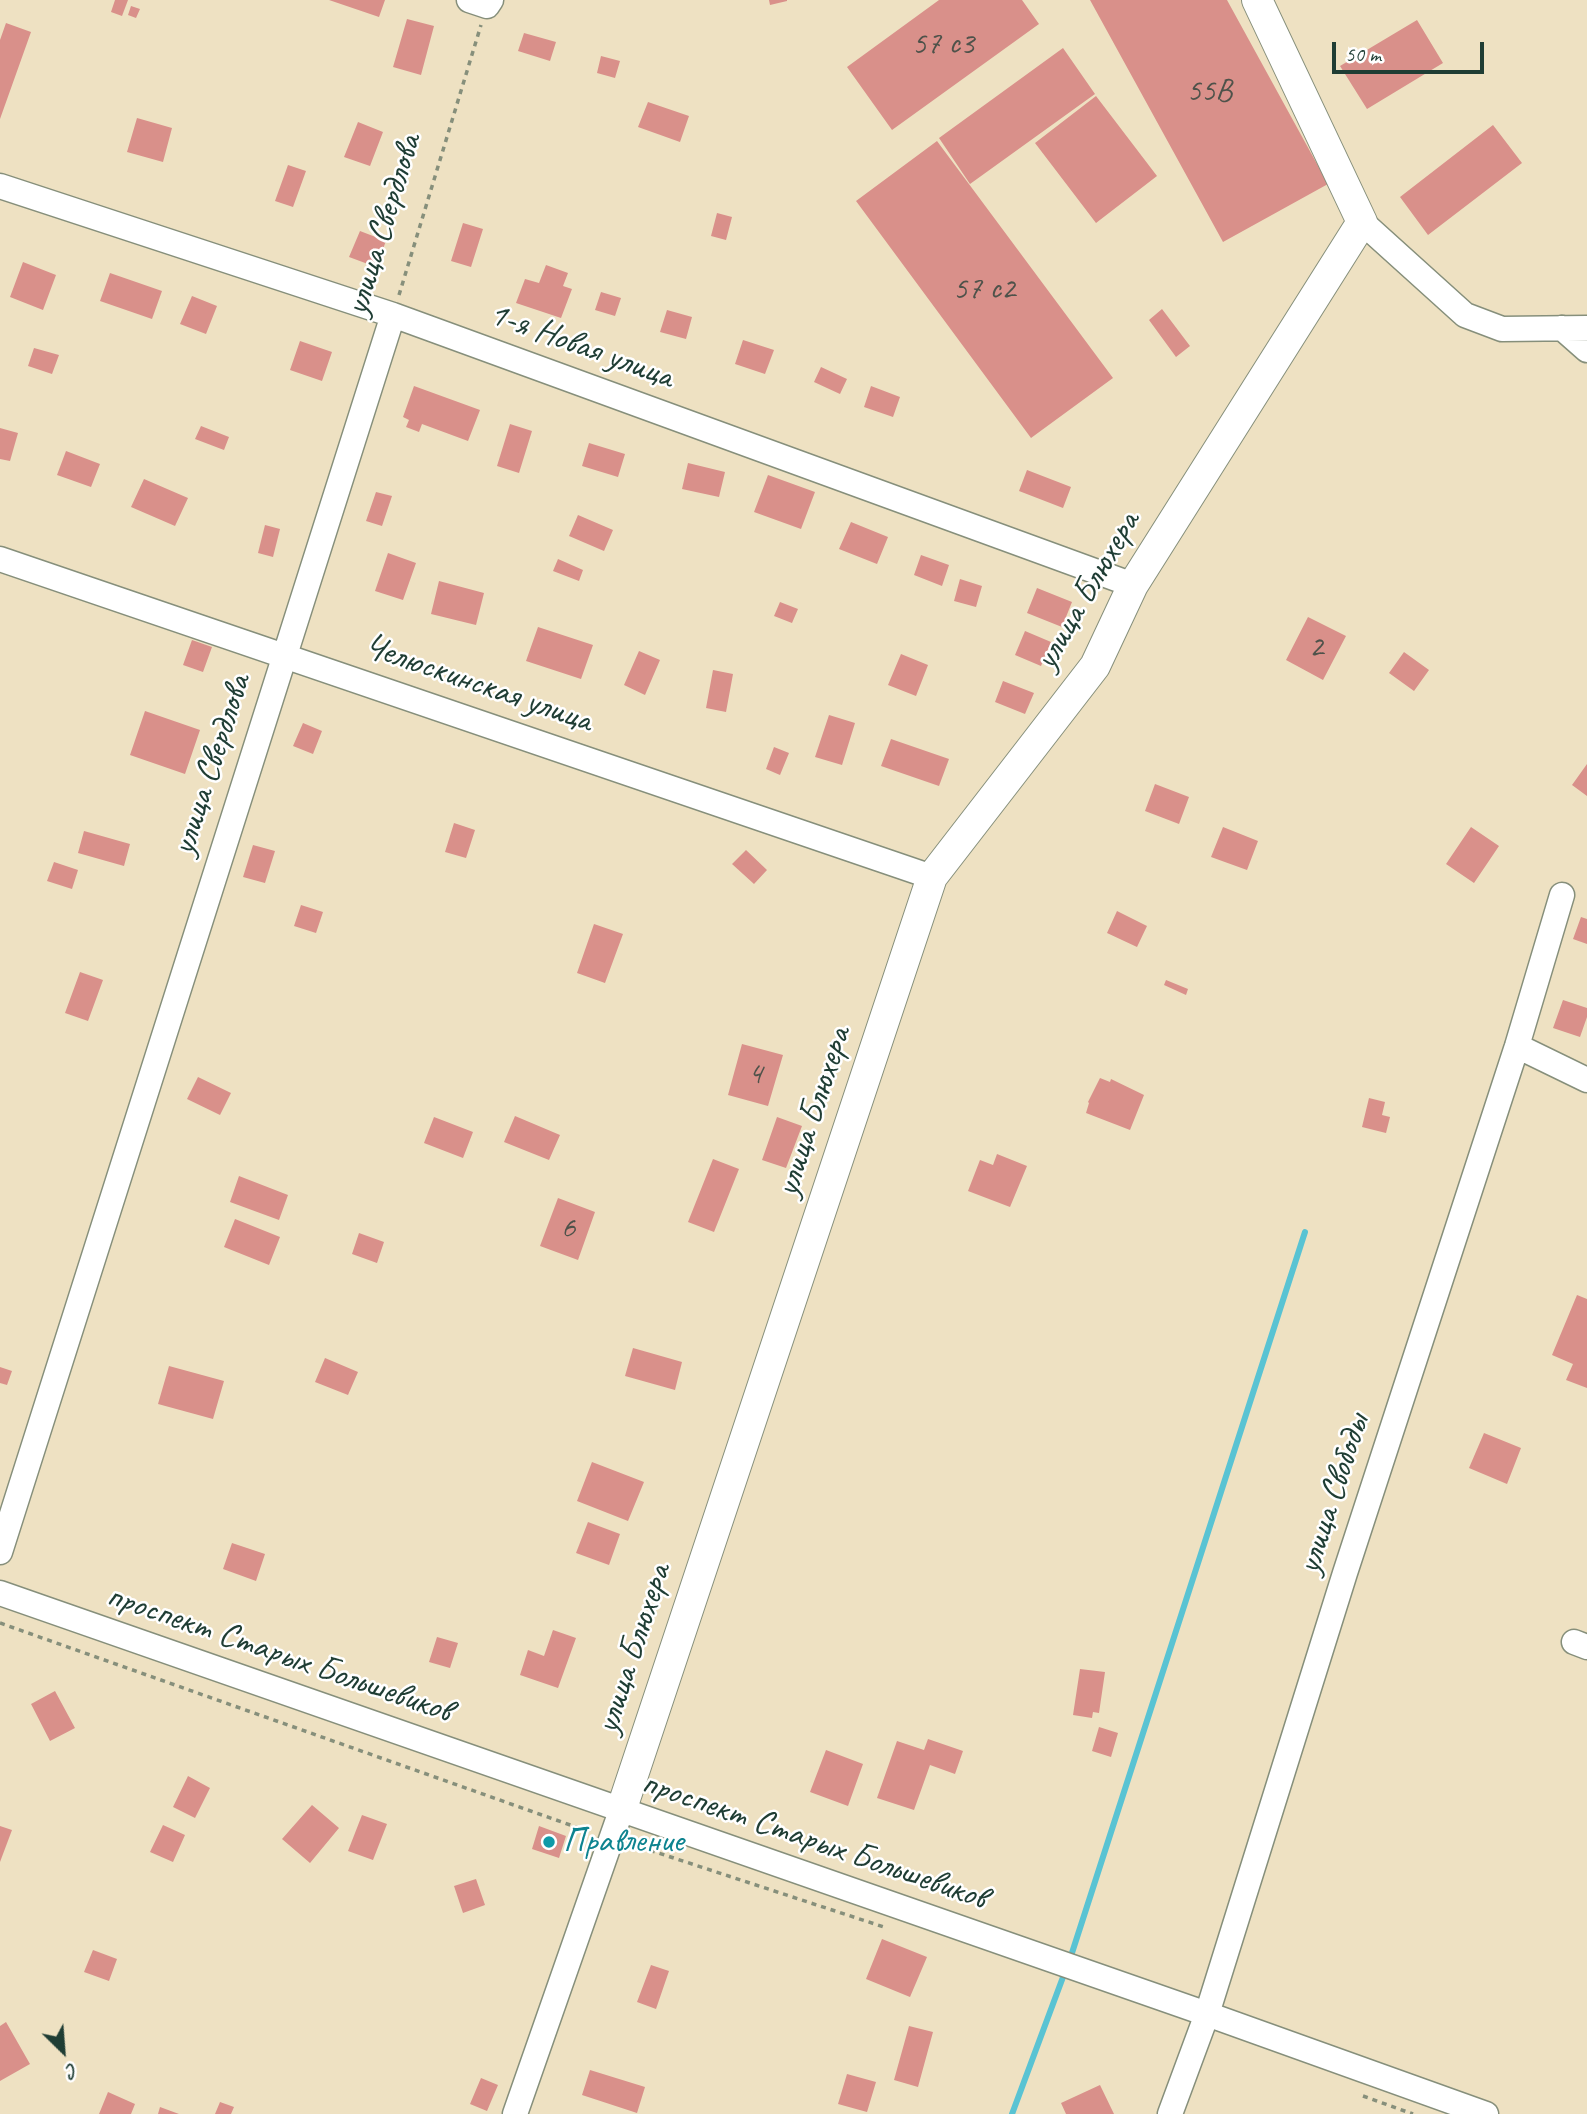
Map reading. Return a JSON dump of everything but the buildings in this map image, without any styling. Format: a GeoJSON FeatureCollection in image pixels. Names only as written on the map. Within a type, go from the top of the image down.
{"type":"FeatureCollection","features":[{"type":"Feature","properties":{"kind":"street"},"geometry":{"type":"LineString","coordinates":[[1257,0],[1362,222],[1465,315],[1502,329],[1587,328]]}},
{"type":"Feature","properties":{"kind":"street","name":"1-я Новая улица"},"geometry":{"type":"LineString","coordinates":[[0,186],[393,315],[1133,585]]}},
{"type":"Feature","properties":{"kind":"street","name":"улица Блюхера"},"geometry":{"type":"LineString","coordinates":[[515,2114],[621,1811],[932,877],[1095,666],[1133,585],[1362,222]]}},
{"type":"Feature","properties":{"kind":"street","name":"улица Свердлова"},"geometry":{"type":"LineString","coordinates":[[0,1552],[393,315]]}},
{"type":"Feature","properties":{"kind":"street"},"geometry":{"type":"LineString","coordinates":[[1562,328],[1587,350]]}},
{"type":"Feature","properties":{"kind":"street","name":"Челюскинская улица"},"geometry":{"type":"LineString","coordinates":[[0,559],[932,877]]}},
{"type":"Feature","properties":{"kind":"street","name":"улица Свободы"},"geometry":{"type":"LineString","coordinates":[[1170,2114],[1207,2014],[1349,1560],[1517,1046],[1562,895]]}},
{"type":"Feature","properties":{"kind":"street"},"geometry":{"type":"LineString","coordinates":[[1517,1046],[1587,1080]]}},
{"type":"Feature","properties":{"kind":"street","name":"проспект Старых Большевиков"},"geometry":{"type":"LineString","coordinates":[[0,1593],[1486,2114]]}},
{"type":"Feature","properties":{"kind":"path","name":"улица Свердлова"},"geometry":{"type":"LineString","coordinates":[[393,315],[482,2]]}},
{"type":"Feature","properties":{"kind":"path"},"geometry":{"type":"LineString","coordinates":[[0,1623],[611,1840],[642,1847],[889,1929]]}},
{"type":"Feature","properties":{"kind":"waterway"},"geometry":{"type":"LineString","coordinates":[[1070,1959],[1305,1232]]}},
{"type":"Feature","properties":{"kind":"waterway"},"geometry":{"type":"LineString","coordinates":[[1012,2114],[1066,1969]]}},
{"type":"Feature","properties":{"kind":"place","name":"Правление"},"geometry":{"type":"Point","coordinates":[549,1842]}}]}
